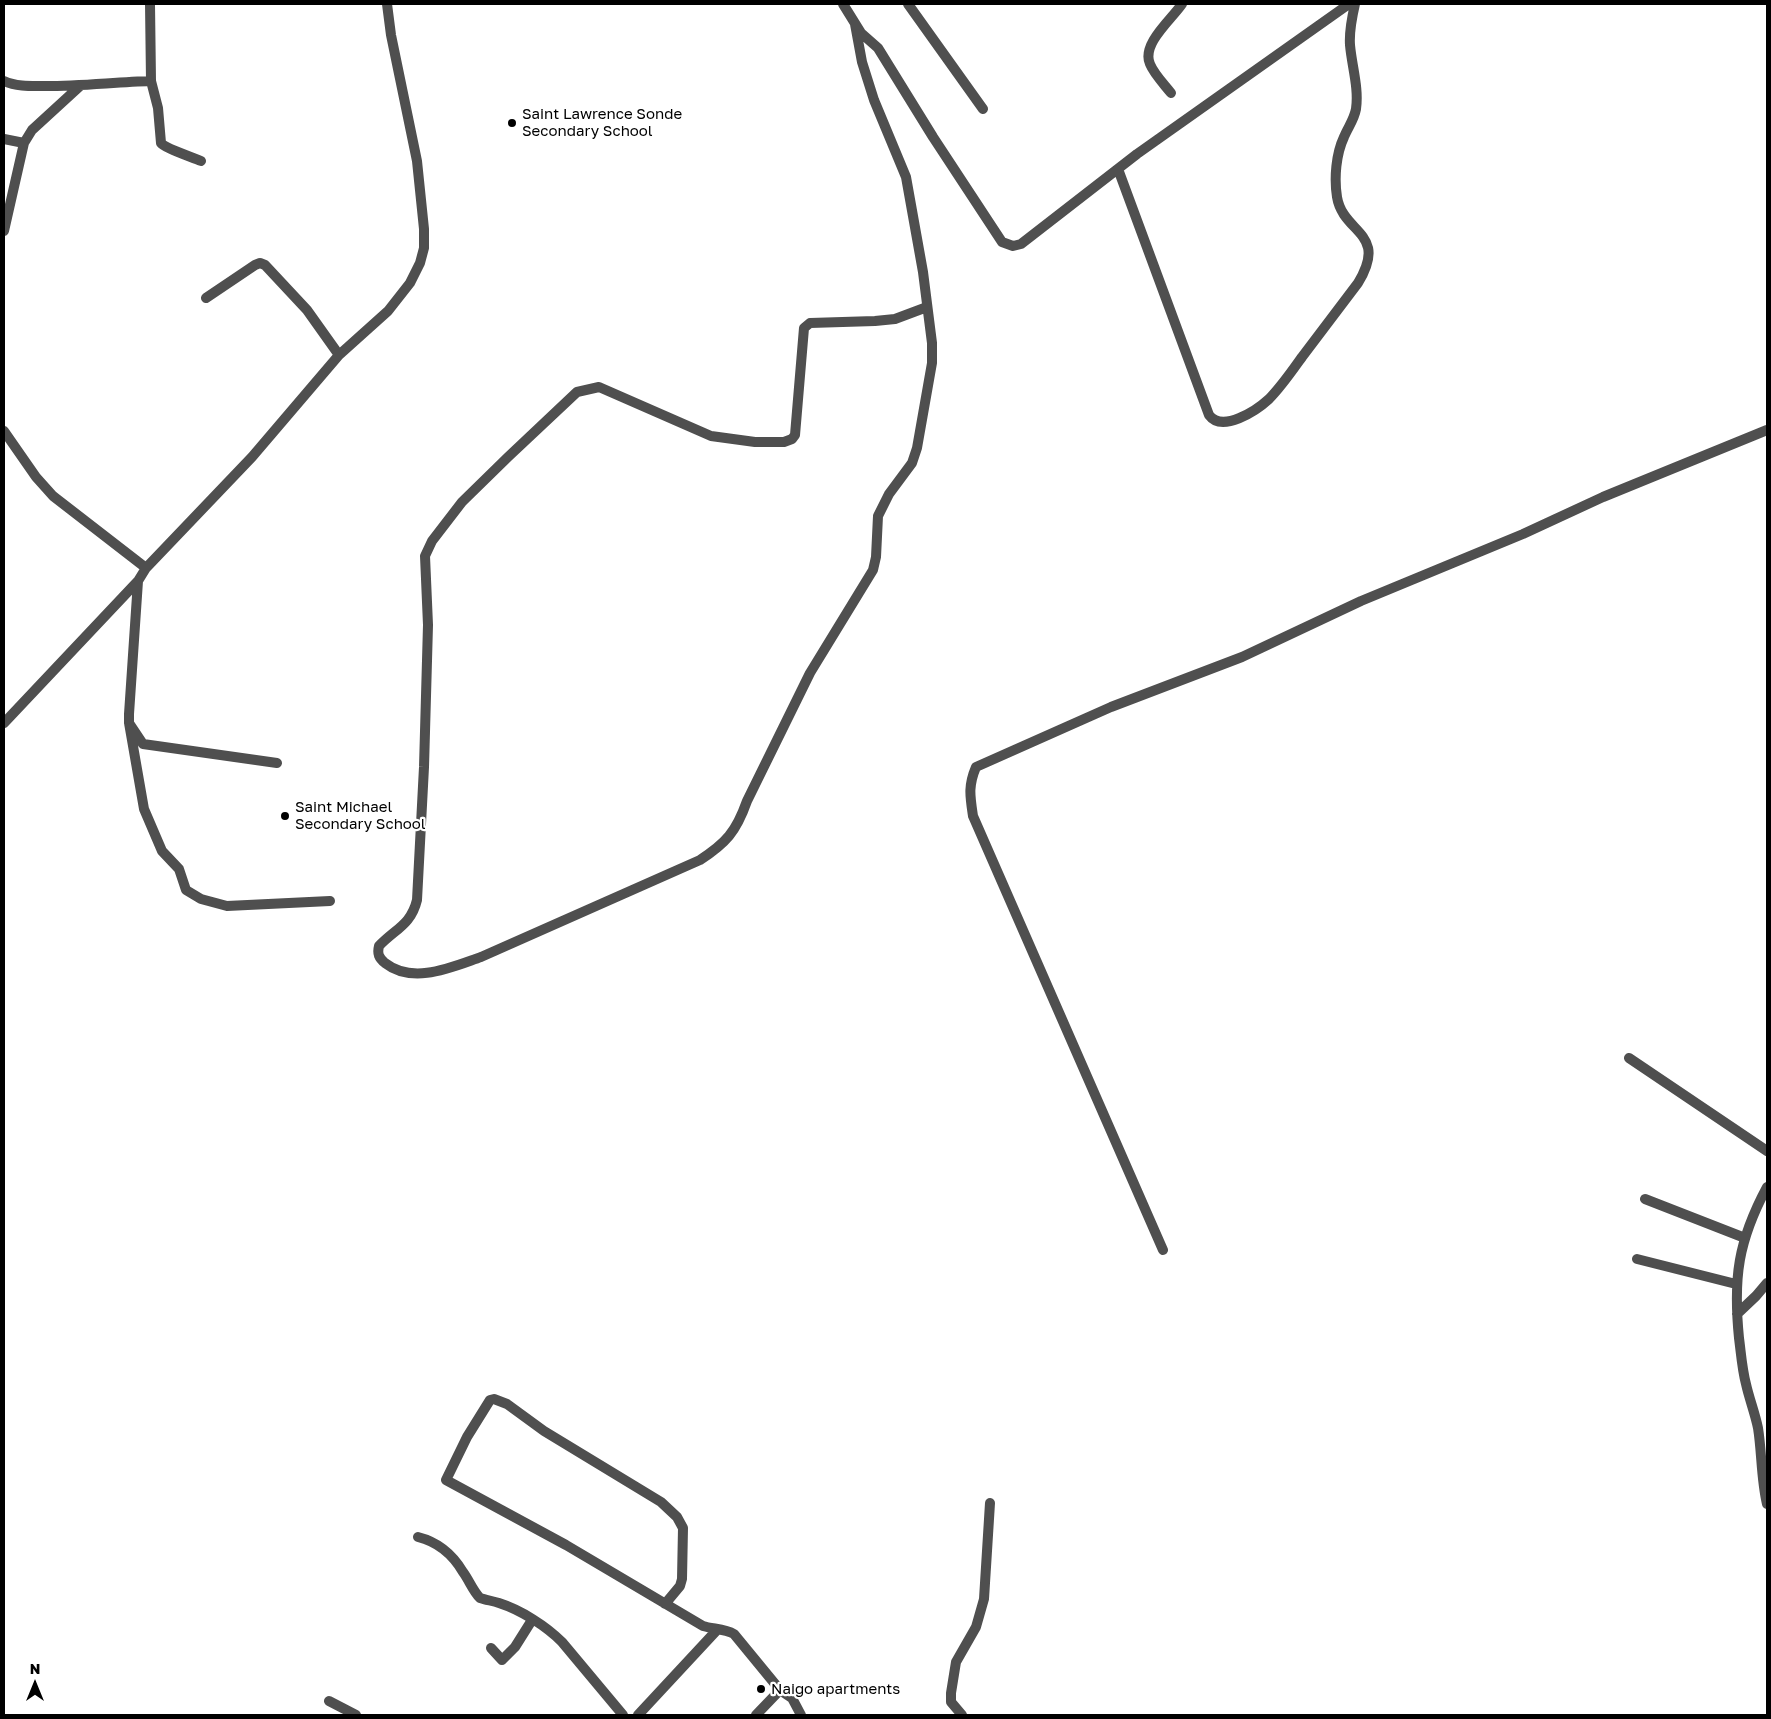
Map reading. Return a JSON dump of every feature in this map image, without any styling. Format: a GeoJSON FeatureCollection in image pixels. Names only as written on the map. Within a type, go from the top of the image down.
{"type":"FeatureCollection","features":[{"type":"Feature","properties":{"kind":"street"},"geometry":{"type":"LineString","coordinates":[[150,4],[152,81],[158,108],[161,143],[164,147],[201,161]]}},
{"type":"Feature","properties":{"kind":"street"},"geometry":{"type":"LineString","coordinates":[[4,723],[138,581],[146,568],[252,457],[340,355],[388,311],[410,283],[420,263],[424,248],[424,229],[416,161],[391,35],[387,4]]}},
{"type":"Feature","properties":{"kind":"street"},"geometry":{"type":"LineString","coordinates":[[843,4],[861,33],[878,48],[933,137],[1002,242],[1013,246],[1021,244],[1118,169],[1349,4]]}},
{"type":"Feature","properties":{"kind":"street"},"geometry":{"type":"LineString","coordinates":[[908,4],[983,109]]}},
{"type":"Feature","properties":{"kind":"street"},"geometry":{"type":"LineString","coordinates":[[1171,93],[1150,65],[1148,59],[1151,44],[1155,37],[1182,4]]}},
{"type":"Feature","properties":{"kind":"street"},"geometry":{"type":"LineString","coordinates":[[1118,169],[1209,415],[1213,421],[1220,423],[1232,421],[1254,410],[1269,399],[1290,373],[1358,283],[1365,272],[1369,260],[1368,246],[1362,234],[1343,214],[1337,201],[1335,188],[1338,150],[1356,111],[1357,92],[1350,43],[1355,4]]}},
{"type":"Feature","properties":{"kind":"street"},"geometry":{"type":"LineString","coordinates":[[855,24],[865,71],[906,177],[923,272],[932,343],[932,362],[917,448],[912,463],[890,494],[878,516],[876,557],[873,570],[810,673],[731,835],[717,848],[700,860],[481,957],[456,966],[427,973],[405,972],[387,965],[380,958],[379,946],[408,922],[414,913],[417,900],[424,767],[428,625],[425,556],[432,541],[462,502],[577,392],[585,389],[599,387],[711,436],[755,442],[784,442],[792,439],[795,434],[804,328],[806,325],[810,323],[895,319],[927,307]]}},
{"type":"Feature","properties":{"kind":"street"},"geometry":{"type":"LineString","coordinates":[[4,81],[24,86],[80,86],[152,81]]}},
{"type":"Feature","properties":{"kind":"street"},"geometry":{"type":"LineString","coordinates":[[4,231],[24,142],[32,130],[80,86]]}},
{"type":"Feature","properties":{"kind":"street"},"geometry":{"type":"LineString","coordinates":[[4,139],[24,142]]}},
{"type":"Feature","properties":{"kind":"street"},"geometry":{"type":"LineString","coordinates":[[206,298],[255,264],[265,265],[307,310],[340,355]]}},
{"type":"Feature","properties":{"kind":"street"},"geometry":{"type":"LineString","coordinates":[[1162,1250],[973,816],[969,794],[970,781],[976,767],[1111,707],[1242,657],[1361,601],[1767,430]]}},
{"type":"Feature","properties":{"kind":"street"},"geometry":{"type":"LineString","coordinates":[[4,431],[36,477],[53,496],[146,568]]}},
{"type":"Feature","properties":{"kind":"street"},"geometry":{"type":"LineString","coordinates":[[138,581],[129,723],[144,809],[162,851],[179,869],[186,890],[201,899],[227,906],[330,901]]}},
{"type":"Feature","properties":{"kind":"street"},"geometry":{"type":"LineString","coordinates":[[129,723],[143,744],[277,763]]}},
{"type":"Feature","properties":{"kind":"street"},"geometry":{"type":"LineString","coordinates":[[1629,1058],[1767,1151]]}},
{"type":"Feature","properties":{"kind":"street"},"geometry":{"type":"LineString","coordinates":[[1767,1187],[1754,1211],[1745,1238],[1738,1264],[1736,1284],[1736,1314],[1745,1382],[1758,1426],[1767,1504]]}},
{"type":"Feature","properties":{"kind":"street"},"geometry":{"type":"LineString","coordinates":[[1645,1199],[1745,1238]]}},
{"type":"Feature","properties":{"kind":"street"},"geometry":{"type":"LineString","coordinates":[[1637,1259],[1736,1284]]}},
{"type":"Feature","properties":{"kind":"street"},"geometry":{"type":"LineString","coordinates":[[1736,1314],[1767,1283]]}},
{"type":"Feature","properties":{"kind":"street"},"geometry":{"type":"LineString","coordinates":[[666,1604],[680,1586],[682,1579],[683,1528],[677,1517],[661,1502],[544,1431],[507,1404],[494,1399],[490,1400],[467,1437],[446,1480],[566,1544],[666,1604],[703,1626],[734,1634],[780,1690],[792,1698],[801,1715]]}},
{"type":"Feature","properties":{"kind":"street"},"geometry":{"type":"LineString","coordinates":[[962,1715],[952,1702],[951,1693],[956,1662],[976,1627],[984,1598],[990,1503]]}},
{"type":"Feature","properties":{"kind":"street"},"geometry":{"type":"LineString","coordinates":[[418,1537],[436,1543],[452,1557],[480,1598],[500,1603],[543,1625],[562,1642],[623,1715]]}},
{"type":"Feature","properties":{"kind":"street"},"geometry":{"type":"LineString","coordinates":[[490,1648],[502,1660],[515,1647],[532,1620]]}},
{"type":"Feature","properties":{"kind":"street"},"geometry":{"type":"LineString","coordinates":[[638,1715],[717,1630]]}},
{"type":"Feature","properties":{"kind":"street"},"geometry":{"type":"LineString","coordinates":[[756,1715],[780,1690]]}},
{"type":"Feature","properties":{"kind":"street"},"geometry":{"type":"LineString","coordinates":[[329,1701],[356,1715]]}},
{"type":"Feature","properties":{"kind":"place","name":"Saint Lawrence Sonde Secondary School"},"geometry":{"type":"Point","coordinates":[512,123]}},
{"type":"Feature","properties":{"kind":"place","name":"Saint Michael Secondary School"},"geometry":{"type":"Point","coordinates":[285,816]}},
{"type":"Feature","properties":{"kind":"place","name":"Naigo apartments"},"geometry":{"type":"Point","coordinates":[761,1689]}}]}
